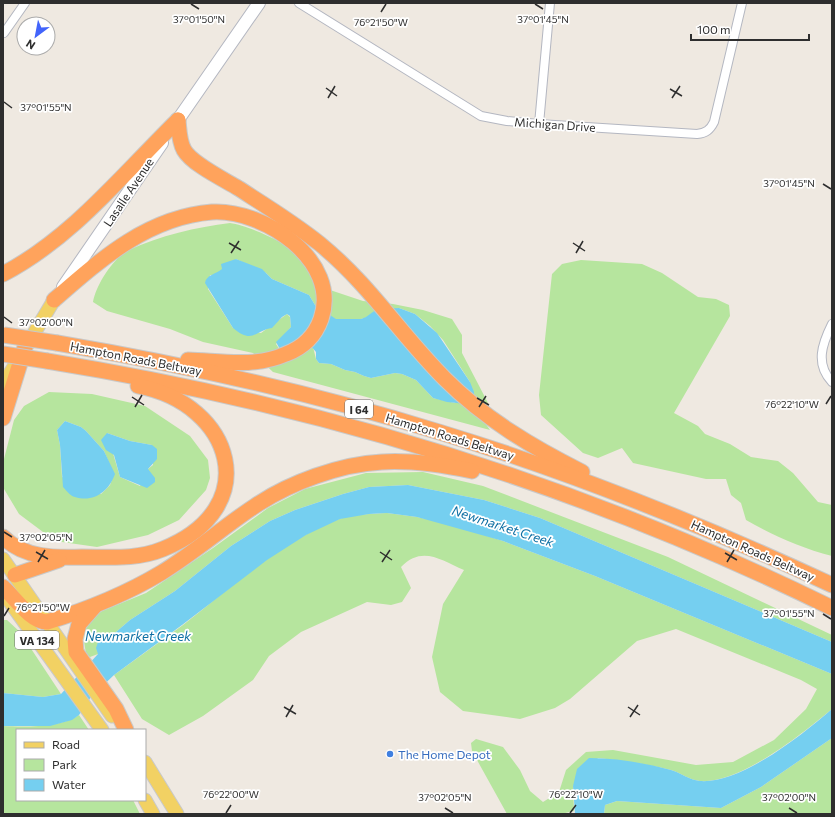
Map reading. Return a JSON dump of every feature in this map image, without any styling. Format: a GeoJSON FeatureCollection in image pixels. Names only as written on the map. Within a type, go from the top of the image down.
{"type":"FeatureCollection","features":[{"type":"Feature","properties":{"kind":"highway"},"geometry":{"type":"LineString","coordinates":[[3,274],[48,245],[92,208],[178,120]]}},
{"type":"Feature","properties":{"kind":"highway"},"geometry":{"type":"LineString","coordinates":[[178,120],[181,142],[185,151],[197,162],[302,231],[340,262],[376,298],[446,379],[495,421],[551,457],[652,508]]}},
{"type":"Feature","properties":{"kind":"highway"},"geometry":{"type":"LineString","coordinates":[[54,300],[103,258],[131,239],[166,223],[193,215],[212,212],[229,212],[247,216],[282,233],[299,248],[318,273],[322,285],[324,300],[323,314],[313,334],[298,348],[286,354],[258,362],[224,364],[207,361],[146,359]]}},
{"type":"Feature","properties":{"kind":"highway","name":"Hampton Roads Beltway"},"geometry":{"type":"LineString","coordinates":[[4,335],[146,359],[230,376],[402,420],[527,461],[652,508],[763,553],[832,585]]}},
{"type":"Feature","properties":{"kind":"highway"},"geometry":{"type":"LineString","coordinates":[[3,418],[25,348]]}},
{"type":"Feature","properties":{"kind":"highway","name":"Hampton Roads Beltway"},"geometry":{"type":"LineString","coordinates":[[3,354],[45,365],[164,381],[281,407],[431,449],[546,487],[696,545],[793,589]]}},
{"type":"Feature","properties":{"kind":"highway"},"geometry":{"type":"LineString","coordinates":[[3,363],[45,365],[150,388],[177,400],[202,420],[213,432],[225,456],[227,469],[226,483],[222,497],[214,510],[201,525],[178,543],[145,555],[128,558],[64,558],[29,553],[17,548],[3,537]]}},
{"type":"Feature","properties":{"kind":"highway"},"geometry":{"type":"LineString","coordinates":[[3,587],[32,618],[42,622],[47,622],[95,605],[160,574],[256,505],[296,484],[348,466],[382,462],[424,464],[452,467],[546,487]]}},
{"type":"Feature","properties":{"kind":"highway"},"geometry":{"type":"LineString","coordinates":[[15,575],[64,558]]}},
{"type":"Feature","properties":{"kind":"highway"},"geometry":{"type":"LineString","coordinates":[[793,589],[832,616]]}},
{"type":"Feature","properties":{"kind":"highway","name":"I 64"},"geometry":{"type":"LineString","coordinates":[[793,589],[832,608]]}},
{"type":"Feature","properties":{"kind":"highway"},"geometry":{"type":"LineString","coordinates":[[95,605],[84,615],[76,630],[76,652],[80,665],[125,729]]}},
{"type":"Feature","properties":{"kind":"main road","name":"Lasalle Avenue"},"geometry":{"type":"LineString","coordinates":[[3,385],[54,300],[259,3]]}},
{"type":"Feature","properties":{"kind":"main road","name":"VA 134"},"geometry":{"type":"LineString","coordinates":[[3,559],[47,622],[80,665]]}},
{"type":"Feature","properties":{"kind":"main road","name":"VA 134"},"geometry":{"type":"LineString","coordinates":[[3,593],[101,729]]}},
{"type":"Feature","properties":{"kind":"main road"},"geometry":{"type":"LineString","coordinates":[[107,703],[121,729]]}},
{"type":"Feature","properties":{"kind":"main road"},"geometry":{"type":"LineString","coordinates":[[146,764],[177,814]]}},
{"type":"Feature","properties":{"kind":"main road"},"geometry":{"type":"LineString","coordinates":[[146,801],[153,814]]}},
{"type":"Feature","properties":{"kind":"street"},"geometry":{"type":"LineString","coordinates":[[4,33],[25,3]]}},
{"type":"Feature","properties":{"kind":"street","name":"Michigan Drive"},"geometry":{"type":"LineString","coordinates":[[299,3],[481,116],[507,121],[539,124],[697,134],[706,133],[712,128],[742,3]]}},
{"type":"Feature","properties":{"kind":"street"},"geometry":{"type":"LineString","coordinates":[[539,124],[550,3]]}},
{"type":"Feature","properties":{"kind":"street"},"geometry":{"type":"LineString","coordinates":[[832,324],[824,340],[821,366],[832,382]]}},
{"type":"Feature","properties":{"kind":"green space"},"geometry":{"type":"Polygon","coordinates":[[[230,223],[239,225],[260,232],[282,243],[305,262],[315,285],[363,301],[393,304],[423,310],[452,319],[462,335],[462,353],[488,403],[483,420],[490,430],[273,372],[253,353],[203,342],[170,329],[107,311],[93,302],[101,280],[111,265],[129,250],[165,236],[230,223]],[[236,259],[216,275],[210,275],[208,289],[233,328],[261,333],[287,314],[290,317],[291,327],[276,344],[282,353],[313,347],[316,359],[319,363],[331,364],[371,378],[395,373],[402,374],[416,380],[433,398],[455,403],[470,382],[443,340],[430,326],[415,314],[399,308],[361,319],[335,319],[315,305],[309,295],[272,279],[266,273],[236,259]]]}},
{"type":"Feature","properties":{"kind":"green space"},"geometry":{"type":"Polygon","coordinates":[[[581,260],[642,264],[662,273],[698,297],[716,299],[729,305],[730,316],[674,413],[698,426],[705,434],[730,444],[751,457],[778,461],[793,473],[818,502],[832,505],[832,556],[788,541],[746,520],[741,503],[731,495],[726,479],[706,479],[633,463],[622,448],[598,458],[583,453],[541,415],[539,395],[552,274],[562,264],[581,260]]]}},
{"type":"Feature","properties":{"kind":"green space"},"geometry":{"type":"Polygon","coordinates":[[[49,392],[92,394],[145,406],[190,436],[208,460],[210,478],[206,490],[179,520],[148,535],[97,547],[55,541],[19,514],[4,489],[4,459],[14,420],[24,406],[49,392]],[[65,421],[57,430],[60,445],[62,477],[101,494],[110,485],[114,474],[104,451],[81,427],[65,421]],[[107,433],[120,477],[140,486],[148,469],[153,465],[152,445],[130,441],[107,433]]]}},
{"type":"Feature","properties":{"kind":"green space"},"geometry":{"type":"Polygon","coordinates":[[[423,472],[483,486],[668,557],[832,635],[832,642],[540,518],[484,500],[408,485],[369,487],[295,510],[270,521],[231,546],[175,591],[130,620],[116,632],[98,642],[98,654],[90,657],[86,654],[83,635],[90,619],[102,611],[146,593],[213,548],[268,508],[305,489],[366,473],[423,472]]]}},
{"type":"Feature","properties":{"kind":"green space"},"geometry":{"type":"Polygon","coordinates":[[[387,513],[417,517],[450,524],[503,541],[595,576],[832,674],[832,709],[788,744],[770,756],[733,775],[716,780],[700,781],[671,770],[598,758],[573,786],[574,811],[561,814],[507,814],[472,751],[471,743],[476,739],[503,747],[520,770],[530,791],[543,802],[559,792],[566,770],[586,752],[613,750],[696,765],[733,762],[774,740],[806,709],[817,689],[801,680],[676,629],[637,641],[570,699],[555,708],[520,719],[463,711],[440,692],[432,657],[443,604],[464,570],[432,556],[424,556],[409,560],[401,567],[411,588],[402,602],[391,605],[367,602],[301,632],[269,656],[253,680],[203,716],[169,735],[142,719],[114,675],[183,625],[257,566],[297,540],[317,529],[345,517],[387,513]]]}},
{"type":"Feature","properties":{"kind":"green space"},"geometry":{"type":"Polygon","coordinates":[[[3,620],[7,620],[20,632],[61,694],[43,697],[3,693],[3,620]]]}},
{"type":"Feature","properties":{"kind":"green space"},"geometry":{"type":"Polygon","coordinates":[[[79,715],[88,729],[16,729],[16,801],[134,801],[140,814],[3,814],[3,726],[42,726],[71,719],[79,715]]]}},
{"type":"Feature","properties":{"kind":"green space"},"geometry":{"type":"Polygon","coordinates":[[[832,738],[832,814],[604,814],[605,805],[617,801],[721,808],[761,787],[832,738]]]}},
{"type":"Feature","properties":{"kind":"water"},"geometry":{"type":"Polygon","coordinates":[[[236,259],[262,269],[272,279],[309,295],[315,305],[336,319],[361,319],[377,309],[399,308],[415,314],[437,333],[470,382],[474,392],[474,397],[466,404],[447,402],[433,398],[416,380],[402,374],[395,373],[371,378],[331,364],[319,363],[316,359],[316,352],[311,346],[301,354],[282,353],[276,342],[291,327],[290,316],[287,314],[282,317],[272,328],[250,336],[240,333],[233,328],[205,283],[209,276],[222,269],[221,264],[236,259]]]}},
{"type":"Feature","properties":{"kind":"water"},"geometry":{"type":"Polygon","coordinates":[[[65,421],[81,427],[86,431],[104,451],[115,474],[109,486],[94,497],[75,497],[63,487],[60,445],[57,430],[65,421]]]}},
{"type":"Feature","properties":{"kind":"water"},"geometry":{"type":"Polygon","coordinates":[[[107,433],[130,441],[152,445],[157,449],[157,459],[148,469],[155,478],[155,482],[147,488],[120,477],[114,455],[106,450],[101,440],[107,433]]]}},
{"type":"Feature","properties":{"kind":"water","name":"Newmarket Creek"},"geometry":{"type":"Polygon","coordinates":[[[408,485],[484,500],[540,518],[832,642],[832,674],[595,576],[503,541],[417,517],[387,513],[369,514],[340,519],[306,535],[267,560],[114,675],[91,697],[79,715],[72,720],[50,726],[3,726],[3,693],[43,697],[61,694],[98,654],[96,648],[98,642],[116,632],[130,620],[175,591],[231,546],[270,521],[295,510],[369,487],[408,485]]]}},
{"type":"Feature","properties":{"kind":"water"},"geometry":{"type":"Polygon","coordinates":[[[832,709],[832,738],[761,787],[721,808],[617,801],[605,805],[604,814],[575,814],[573,786],[577,769],[589,758],[630,761],[671,770],[700,781],[716,780],[734,775],[770,756],[804,732],[832,709]]]}},
{"type":"Feature","properties":{"kind":"place","name":"The Home Depot"},"geometry":{"type":"Point","coordinates":[390,754]}}]}
